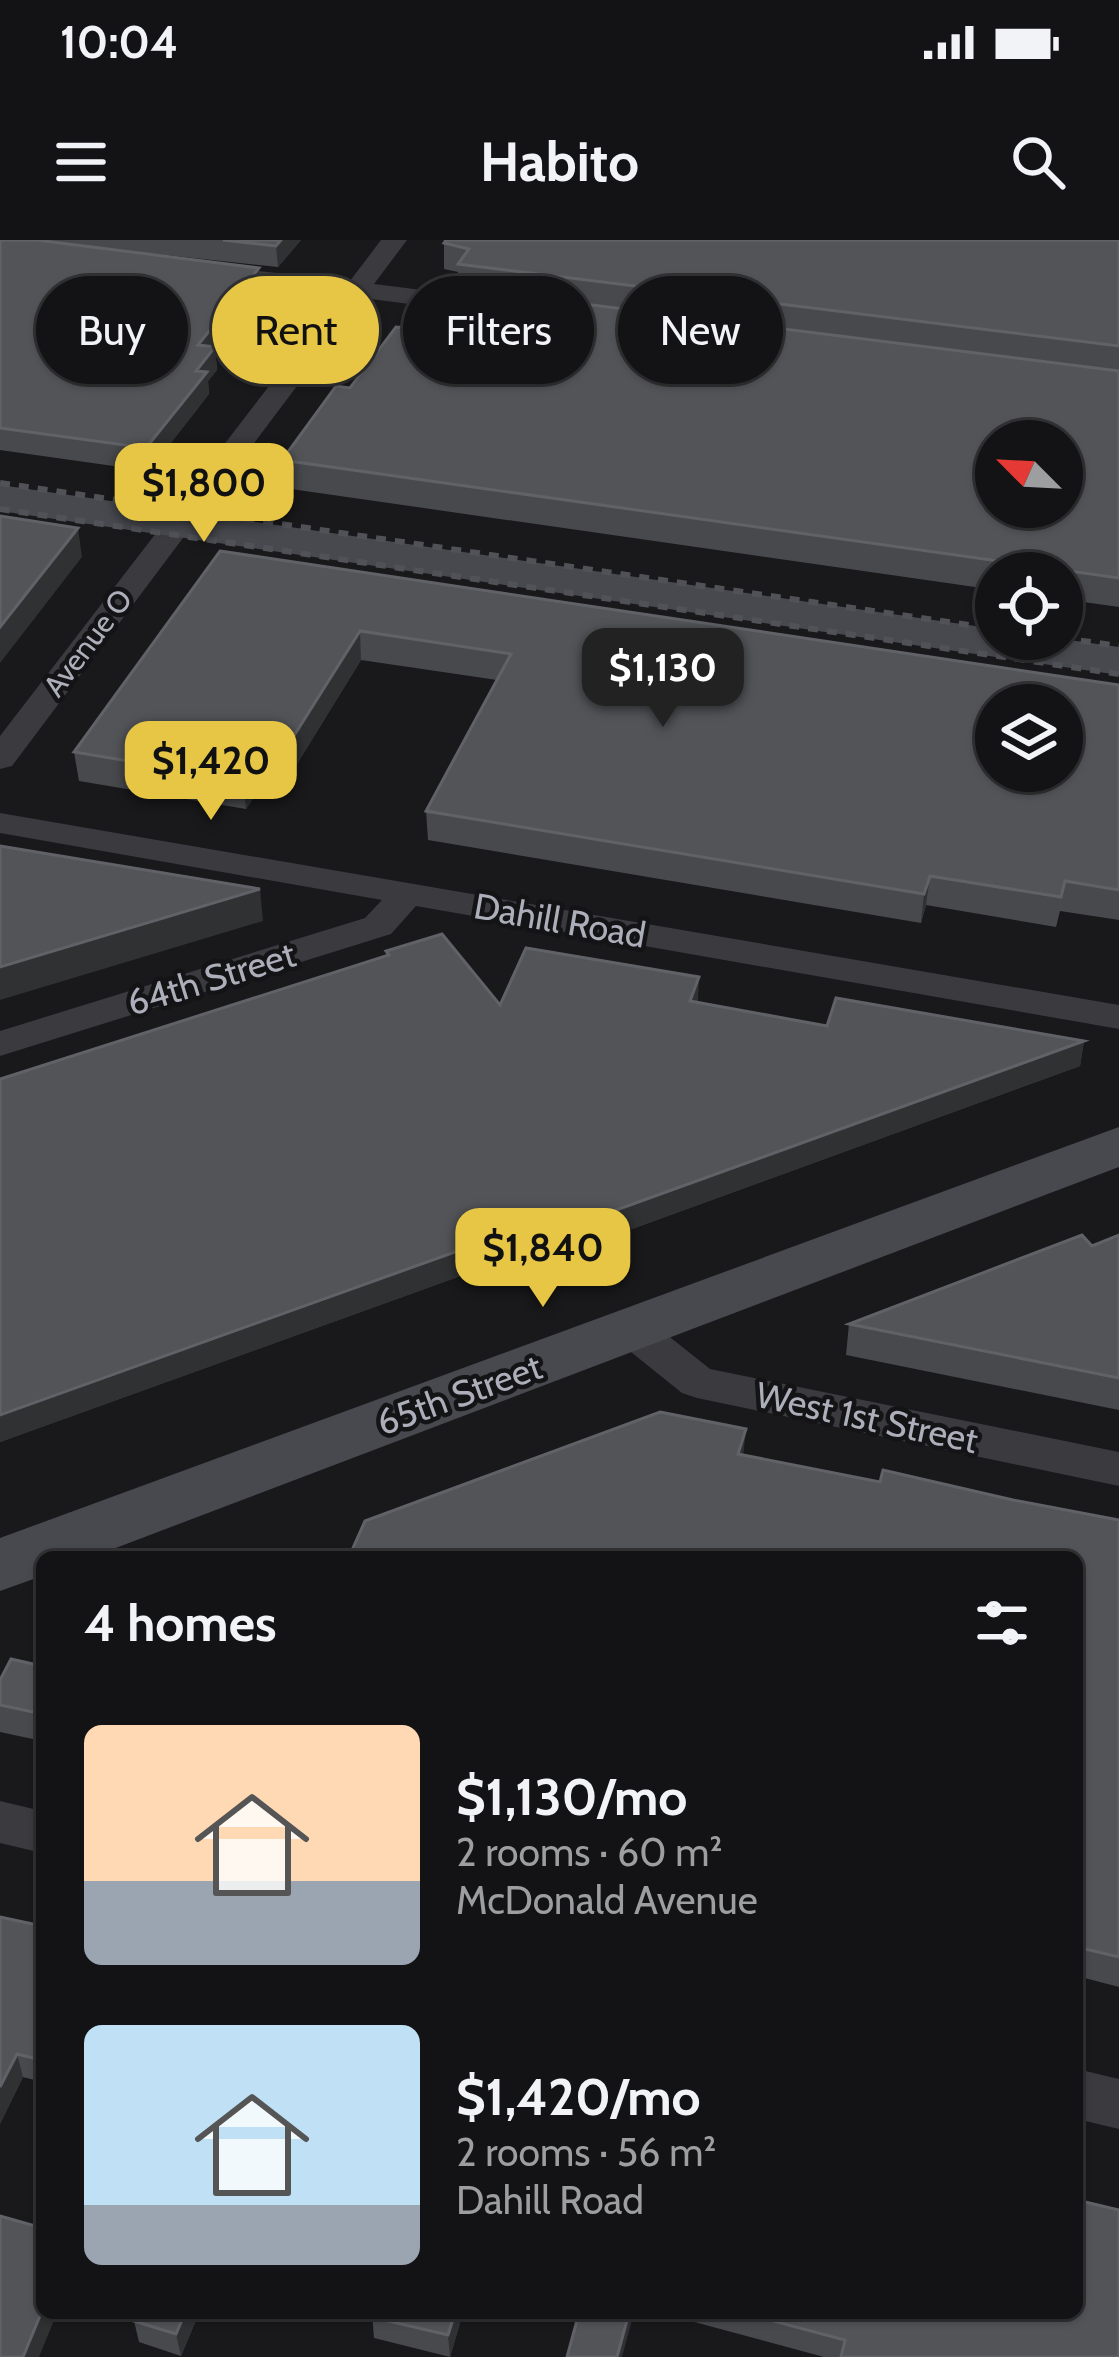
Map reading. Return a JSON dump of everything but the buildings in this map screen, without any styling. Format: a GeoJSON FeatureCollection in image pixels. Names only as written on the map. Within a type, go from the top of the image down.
{"type":"FeatureCollection","features":[{"type":"Feature","properties":{"kind":"main road"},"geometry":{"type":"LineString","coordinates":[[0,498],[1119,661]]}},
{"type":"Feature","properties":{"kind":"main road","name":"65th Street"},"geometry":{"type":"LineString","coordinates":[[37,1551],[1119,1146]]}},
{"type":"Feature","properties":{"kind":"main road","name":"65th Street"},"geometry":{"type":"LineString","coordinates":[[0,1565],[36,1552]]}},
{"type":"Feature","properties":{"kind":"street","name":"Avenue O"},"geometry":{"type":"LineString","coordinates":[[366,276],[394,240]]}},
{"type":"Feature","properties":{"kind":"street"},"geometry":{"type":"LineString","coordinates":[[178,266],[255,276]]}},
{"type":"Feature","properties":{"kind":"street","name":"Avenue O"},"geometry":{"type":"LineString","coordinates":[[0,759],[284,384]]}},
{"type":"Feature","properties":{"kind":"street","name":"Dahill Road"},"geometry":{"type":"LineString","coordinates":[[0,823],[1119,1017]]}},
{"type":"Feature","properties":{"kind":"street","name":"64th Street"},"geometry":{"type":"LineString","coordinates":[[0,1044],[378,926],[409,893]]}},
{"type":"Feature","properties":{"kind":"street","name":"West 1st Street"},"geometry":{"type":"LineString","coordinates":[[631,1329],[697,1382],[1119,1468]]}},
{"type":"Feature","properties":{"kind":"street"},"geometry":{"type":"LineString","coordinates":[[0,1822],[36,1831]]}},
{"type":"Feature","properties":{"kind":"street"},"geometry":{"type":"LineString","coordinates":[[1083,2095],[1119,2104]]}},
{"type":"Feature","properties":{"kind":"railway"},"geometry":{"type":"LineString","coordinates":[[0,483],[975,626]]}},
{"type":"Feature","properties":{"kind":"railway"},"geometry":{"type":"LineString","coordinates":[[0,509],[1119,674]]}},
{"type":"Feature","properties":{"kind":"railway"},"geometry":{"type":"LineString","coordinates":[[1083,641],[1119,646]]}}]}
